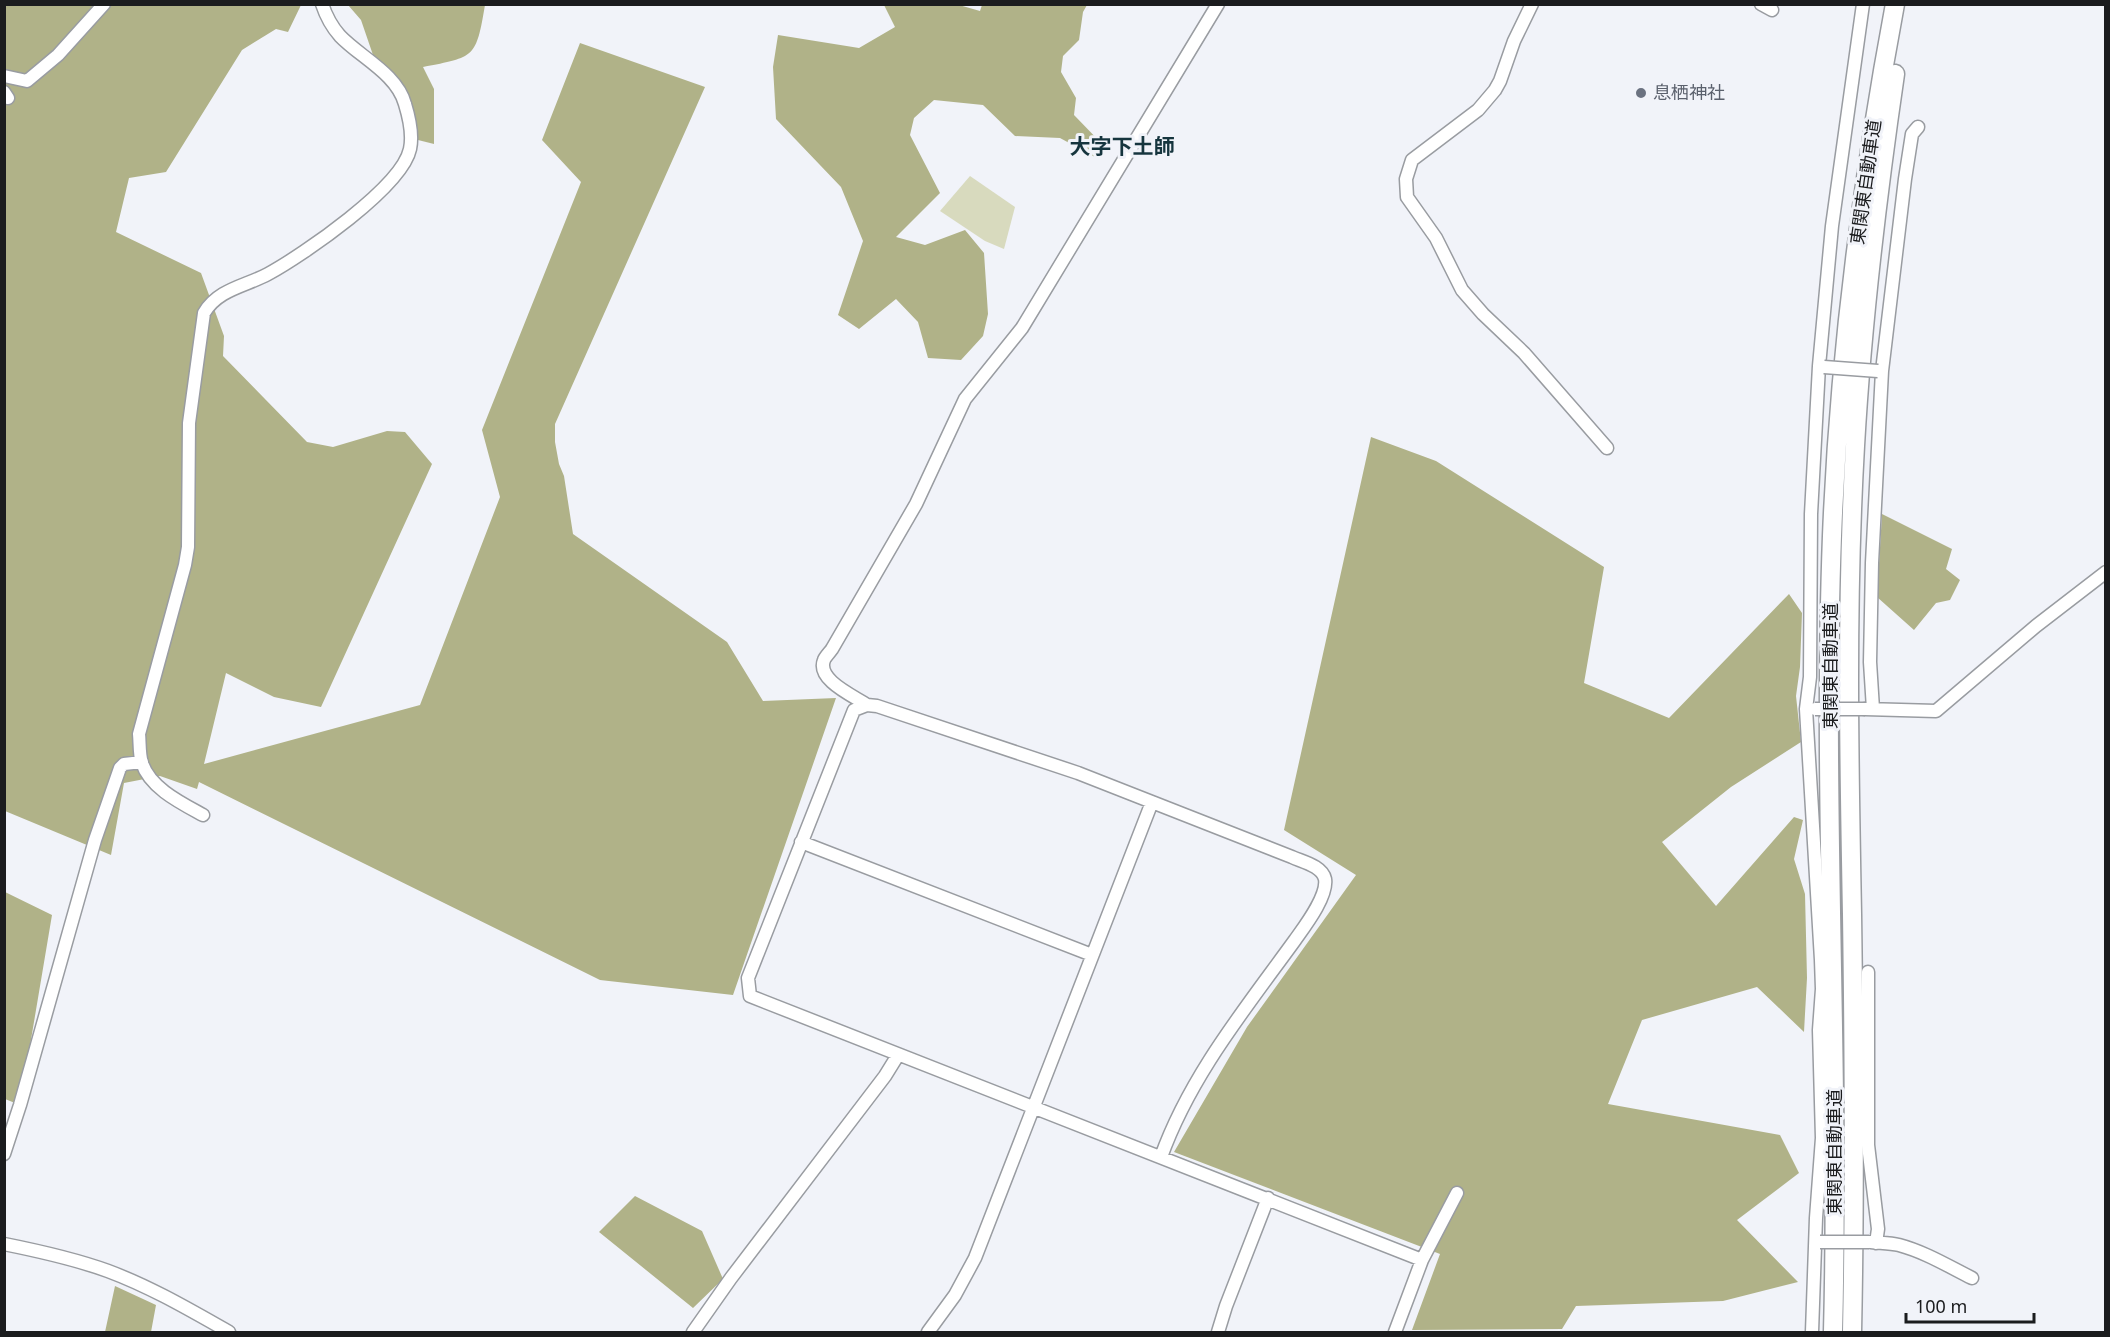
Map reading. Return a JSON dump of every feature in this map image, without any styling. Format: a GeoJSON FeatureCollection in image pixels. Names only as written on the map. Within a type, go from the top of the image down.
{"type":"FeatureCollection","features":[{"type":"Feature","properties":{"kind":"highway","name":"東関東自動車道"},"geometry":{"type":"LineString","coordinates":[[1833,1332],[1835,1159],[1830,666],[1835,480],[1844,360],[1856,253],[1870,149],[1895,4]]}},
{"type":"Feature","properties":{"kind":"highway","name":"東関東自動車道"},"geometry":{"type":"LineString","coordinates":[[1852,1332],[1855,1172],[1849,659],[1855,446],[1874,232],[1906,4]]}},
{"type":"Feature","properties":{"kind":"street"},"geometry":{"type":"LineString","coordinates":[[4,76],[27,81],[58,55],[104,4]]}},
{"type":"Feature","properties":{"kind":"street"},"geometry":{"type":"LineString","coordinates":[[202,816],[160,788],[147,772],[142,762],[139,734],[189,547],[189,423],[204,313],[216,298],[266,275],[304,253],[354,214],[392,178],[405,162],[410,148],[410,122],[405,101],[396,86],[339,35],[327,18],[322,4]]}},
{"type":"Feature","properties":{"kind":"street"},"geometry":{"type":"LineString","coordinates":[[1161,1157],[1172,1129],[1196,1082],[1258,990],[1309,921],[1321,897],[1325,881],[1322,873],[1316,867],[1078,773],[867,705],[831,682],[823,671],[824,660],[916,504],[965,399],[1022,328],[1218,4]]}},
{"type":"Feature","properties":{"kind":"street"},"geometry":{"type":"LineString","coordinates":[[1532,4],[1495,90],[1478,110],[1412,160],[1406,179],[1407,197],[1436,238],[1462,290],[1483,314],[1524,353],[1607,448]]}},
{"type":"Feature","properties":{"kind":"street"},"geometry":{"type":"LineString","coordinates":[[1812,1332],[1822,1138],[1819,1030],[1822,989],[1810,757],[1811,514],[1832,226],[1863,4]]}},
{"type":"Feature","properties":{"kind":"street"},"geometry":{"type":"LineString","coordinates":[[1869,709],[1880,371],[1906,168],[1912,134],[1918,127]]}},
{"type":"Feature","properties":{"kind":"street"},"geometry":{"type":"LineString","coordinates":[[1822,366],[1880,371]]}},
{"type":"Feature","properties":{"kind":"street"},"geometry":{"type":"LineString","coordinates":[[1811,709],[1936,711],[2036,626],[2106,572]]}},
{"type":"Feature","properties":{"kind":"street"},"geometry":{"type":"LineString","coordinates":[[867,705],[854,710],[850,715],[748,978],[750,996],[1422,1260]]}},
{"type":"Feature","properties":{"kind":"street"},"geometry":{"type":"LineString","coordinates":[[4,1154],[95,840],[120,768],[124,764],[142,762]]}},
{"type":"Feature","properties":{"kind":"street"},"geometry":{"type":"LineString","coordinates":[[931,1331],[955,1295],[975,1258],[1152,802]]}},
{"type":"Feature","properties":{"kind":"street"},"geometry":{"type":"LineString","coordinates":[[801,842],[1092,956]]}},
{"type":"Feature","properties":{"kind":"street"},"geometry":{"type":"LineString","coordinates":[[1868,972],[1868,1145],[1878,1229],[1873,1242]]}},
{"type":"Feature","properties":{"kind":"street"},"geometry":{"type":"LineString","coordinates":[[693,1332],[731,1278],[885,1076],[898,1055]]}},
{"type":"Feature","properties":{"kind":"street"},"geometry":{"type":"LineString","coordinates":[[1395,1332],[1422,1260],[1457,1192]]}},
{"type":"Feature","properties":{"kind":"street"},"geometry":{"type":"LineString","coordinates":[[1218,1332],[1268,1198]]}},
{"type":"Feature","properties":{"kind":"street"},"geometry":{"type":"LineString","coordinates":[[1817,1242],[1892,1244],[1933,1258],[1972,1278]]}},
{"type":"Feature","properties":{"kind":"street"},"geometry":{"type":"LineString","coordinates":[[4,1244],[73,1260],[107,1271],[154,1291],[229,1332]]}},
{"type":"Feature","properties":{"kind":"green space"},"geometry":{"type":"Polygon","coordinates":[[[4,5],[301,5],[288,32],[276,29],[242,50],[166,172],[129,178],[116,232],[201,273],[224,336],[223,356],[307,442],[333,447],[387,431],[405,432],[432,464],[321,707],[274,697],[226,673],[204,764],[420,705],[500,497],[482,430],[581,182],[542,140],[580,43],[705,87],[555,424],[555,442],[564,476],[573,534],[727,642],[763,701],[836,698],[733,995],[600,980],[199,782],[197,789],[160,776],[124,783],[111,855],[5,811],[4,5]]]}},
{"type":"Feature","properties":{"kind":"green space"},"geometry":{"type":"Polygon","coordinates":[[[348,5],[485,5],[479,36],[470,52],[453,61],[423,67],[434,89],[434,144],[418,140],[408,96],[373,55],[361,20],[348,5]]]}},
{"type":"Feature","properties":{"kind":"green space"},"geometry":{"type":"Polygon","coordinates":[[[884,5],[959,5],[980,11],[982,5],[1087,5],[1083,12],[1079,40],[1063,56],[1061,72],[1076,98],[1074,115],[1105,147],[1095,157],[1060,138],[1015,136],[983,105],[934,100],[914,118],[910,135],[940,193],[896,237],[925,245],[965,230],[984,253],[988,314],[983,336],[961,360],[928,358],[918,322],[896,299],[859,329],[838,315],[863,241],[841,187],[776,119],[773,67],[778,35],[859,48],[895,27],[884,5]]]}},
{"type":"Feature","properties":{"kind":"green space"},"geometry":{"type":"Polygon","coordinates":[[[970,176],[1015,207],[1004,249],[985,241],[940,211],[970,176]]]}},
{"type":"Feature","properties":{"kind":"green space"},"geometry":{"type":"Polygon","coordinates":[[[1371,437],[1436,461],[1604,567],[1584,683],[1669,718],[1789,594],[1802,613],[1800,667],[1796,696],[1801,742],[1731,787],[1662,842],[1716,906],[1794,817],[1803,820],[1794,859],[1805,894],[1807,978],[1804,1032],[1757,987],[1642,1020],[1608,1104],[1780,1135],[1799,1173],[1737,1220],[1798,1282],[1723,1301],[1576,1306],[1562,1329],[1412,1330],[1440,1254],[1174,1152],[1247,1027],[1356,875],[1284,830],[1371,437]]]}},
{"type":"Feature","properties":{"kind":"green space"},"geometry":{"type":"Polygon","coordinates":[[[1882,514],[1952,549],[1946,569],[1960,580],[1950,600],[1936,603],[1914,630],[1877,597],[1882,514]]]}},
{"type":"Feature","properties":{"kind":"green space"},"geometry":{"type":"Polygon","coordinates":[[[5,892],[52,915],[20,1105],[5,1099],[5,892]]]}},
{"type":"Feature","properties":{"kind":"green space"},"geometry":{"type":"Polygon","coordinates":[[[635,1196],[702,1231],[723,1279],[693,1308],[599,1232],[635,1196]]]}},
{"type":"Feature","properties":{"kind":"green space"},"geometry":{"type":"Polygon","coordinates":[[[115,1286],[156,1305],[151,1332],[105,1332],[115,1286]]]}},
{"type":"Feature","properties":{"kind":"place","name":"息栖神社"},"geometry":{"type":"Point","coordinates":[1641,93]}},
{"type":"Feature","properties":{"kind":"district","name":"大字下土師"},"geometry":{"type":"Point","coordinates":[1122,147]}}]}
